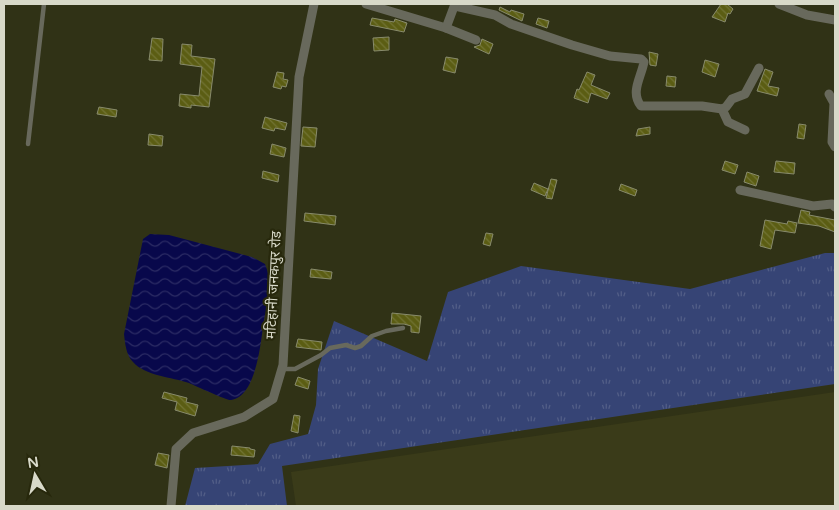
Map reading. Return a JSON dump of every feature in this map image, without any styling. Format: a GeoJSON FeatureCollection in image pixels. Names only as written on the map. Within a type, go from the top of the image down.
{"type":"FeatureCollection","features":[{"type":"Feature","properties":{"kind":"street","name":"मटिहानी जनकपुर रोड"},"geometry":{"type":"LineString","coordinates":[[171,506],[176,449],[193,432],[244,417],[272,399],[282,369],[299,77],[314,4]]}},
{"type":"Feature","properties":{"kind":"street"},"geometry":{"type":"LineString","coordinates":[[366,4],[446,28],[476,40]]}},
{"type":"Feature","properties":{"kind":"street"},"geometry":{"type":"LineString","coordinates":[[779,4],[791,6],[807,15],[835,20]]}},
{"type":"Feature","properties":{"kind":"street"},"geometry":{"type":"LineString","coordinates":[[446,28],[455,5],[495,15],[511,24],[579,47],[610,56],[641,59],[644,62],[635,92],[641,106],[702,106],[722,109],[735,96],[745,94],[759,68]]}},
{"type":"Feature","properties":{"kind":"street"},"geometry":{"type":"LineString","coordinates":[[829,94],[834,103],[832,142],[835,147]]}},
{"type":"Feature","properties":{"kind":"street"},"geometry":{"type":"LineString","coordinates":[[722,109],[728,122],[744,130]]}},
{"type":"Feature","properties":{"kind":"street"},"geometry":{"type":"LineString","coordinates":[[740,190],[813,206],[832,204],[835,206]]}},
{"type":"Feature","properties":{"kind":"lane"},"geometry":{"type":"LineString","coordinates":[[28,144],[44,4]]}},
{"type":"Feature","properties":{"kind":"lane"},"geometry":{"type":"LineString","coordinates":[[282,369],[295,369],[330,348],[346,345],[355,348],[361,346],[372,336],[403,328]]}},
{"type":"Feature","properties":{"kind":"shaded area"},"geometry":{"type":"Polygon","coordinates":[[[835,392],[835,506],[296,506],[291,472],[835,392]]]}},
{"type":"Feature","properties":{"kind":"green space"},"geometry":{"type":"Polygon","coordinates":[[[825,253],[835,253],[835,384],[282,466],[287,506],[185,506],[195,468],[258,464],[270,444],[308,434],[316,405],[318,369],[334,321],[427,361],[448,292],[521,266],[690,289],[825,253]]]}},
{"type":"Feature","properties":{"kind":"water"},"geometry":{"type":"Polygon","coordinates":[[[150,234],[169,235],[252,257],[265,264],[269,277],[269,294],[259,353],[252,378],[247,389],[240,396],[229,400],[189,383],[152,373],[138,367],[129,356],[124,334],[143,239],[150,234]]]}},
{"type":"Feature","properties":{"kind":"building"},"geometry":{"type":"Polygon","coordinates":[[[721,4],[727,4],[733,9],[730,14],[728,13],[725,22],[712,17],[721,4]]]}},
{"type":"Feature","properties":{"kind":"building"},"geometry":{"type":"Polygon","coordinates":[[[500,7],[510,12],[511,10],[524,14],[522,21],[499,10],[500,7]]]}},
{"type":"Feature","properties":{"kind":"building"},"geometry":{"type":"Polygon","coordinates":[[[372,18],[394,22],[395,19],[407,23],[404,32],[370,25],[372,18]]]}},
{"type":"Feature","properties":{"kind":"building"},"geometry":{"type":"Polygon","coordinates":[[[538,18],[549,21],[547,28],[536,24],[538,18]]]}},
{"type":"Feature","properties":{"kind":"building"},"geometry":{"type":"Polygon","coordinates":[[[389,37],[389,50],[374,51],[373,38],[389,37]]]}},
{"type":"Feature","properties":{"kind":"building"},"geometry":{"type":"Polygon","coordinates":[[[152,38],[163,39],[162,61],[149,60],[152,38]]]}},
{"type":"Feature","properties":{"kind":"building"},"geometry":{"type":"Polygon","coordinates":[[[482,39],[493,44],[489,54],[474,47],[480,45],[482,39]]]}},
{"type":"Feature","properties":{"kind":"building"},"geometry":{"type":"Polygon","coordinates":[[[182,44],[192,45],[191,56],[215,59],[209,107],[191,105],[191,108],[179,106],[180,94],[199,96],[202,67],[180,64],[182,44]]]}},
{"type":"Feature","properties":{"kind":"building"},"geometry":{"type":"Polygon","coordinates":[[[649,52],[658,54],[656,66],[650,65],[649,52]]]}},
{"type":"Feature","properties":{"kind":"building"},"geometry":{"type":"Polygon","coordinates":[[[446,57],[458,59],[455,73],[443,70],[446,57]]]}},
{"type":"Feature","properties":{"kind":"building"},"geometry":{"type":"Polygon","coordinates":[[[705,60],[719,64],[715,77],[702,72],[705,60]]]}},
{"type":"Feature","properties":{"kind":"building"},"geometry":{"type":"Polygon","coordinates":[[[765,69],[773,72],[768,86],[779,88],[777,96],[757,91],[765,69]]]}},
{"type":"Feature","properties":{"kind":"building"},"geometry":{"type":"Polygon","coordinates":[[[277,72],[284,73],[283,79],[288,80],[286,87],[282,86],[281,89],[273,87],[277,72]]]}},
{"type":"Feature","properties":{"kind":"building"},"geometry":{"type":"Polygon","coordinates":[[[587,72],[595,75],[591,85],[610,93],[607,99],[591,93],[588,103],[574,98],[587,72]]]}},
{"type":"Feature","properties":{"kind":"building"},"geometry":{"type":"Polygon","coordinates":[[[667,76],[676,77],[675,87],[666,86],[667,76]]]}},
{"type":"Feature","properties":{"kind":"building"},"geometry":{"type":"Polygon","coordinates":[[[99,107],[117,110],[116,117],[97,114],[99,107]]]}},
{"type":"Feature","properties":{"kind":"building"},"geometry":{"type":"Polygon","coordinates":[[[265,117],[287,123],[285,130],[275,128],[274,131],[262,128],[265,117]]]}},
{"type":"Feature","properties":{"kind":"building"},"geometry":{"type":"Polygon","coordinates":[[[799,124],[806,125],[804,139],[797,138],[799,124]]]}},
{"type":"Feature","properties":{"kind":"building"},"geometry":{"type":"Polygon","coordinates":[[[303,127],[317,128],[315,147],[301,146],[303,127]]]}},
{"type":"Feature","properties":{"kind":"building"},"geometry":{"type":"Polygon","coordinates":[[[650,127],[650,134],[636,136],[638,129],[650,127]]]}},
{"type":"Feature","properties":{"kind":"building"},"geometry":{"type":"Polygon","coordinates":[[[149,134],[163,136],[162,146],[148,145],[149,134]]]}},
{"type":"Feature","properties":{"kind":"building"},"geometry":{"type":"Polygon","coordinates":[[[272,144],[286,148],[284,157],[270,154],[272,144]]]}},
{"type":"Feature","properties":{"kind":"building"},"geometry":{"type":"Polygon","coordinates":[[[725,161],[738,165],[735,174],[722,170],[725,161]]]}},
{"type":"Feature","properties":{"kind":"building"},"geometry":{"type":"Polygon","coordinates":[[[776,161],[795,163],[794,174],[774,172],[776,161]]]}},
{"type":"Feature","properties":{"kind":"building"},"geometry":{"type":"Polygon","coordinates":[[[263,171],[279,175],[278,182],[262,178],[263,171]]]}},
{"type":"Feature","properties":{"kind":"building"},"geometry":{"type":"Polygon","coordinates":[[[747,172],[759,176],[756,186],[744,182],[747,172]]]}},
{"type":"Feature","properties":{"kind":"building"},"geometry":{"type":"Polygon","coordinates":[[[551,179],[557,180],[552,199],[546,198],[551,179]]]}},
{"type":"Feature","properties":{"kind":"building"},"geometry":{"type":"Polygon","coordinates":[[[534,183],[548,189],[545,196],[531,190],[534,183]]]}},
{"type":"Feature","properties":{"kind":"building"},"geometry":{"type":"Polygon","coordinates":[[[621,184],[637,190],[635,196],[619,190],[621,184]]]}},
{"type":"Feature","properties":{"kind":"building"},"geometry":{"type":"Polygon","coordinates":[[[801,210],[810,212],[809,215],[835,220],[835,232],[819,226],[798,223],[801,210]]]}},
{"type":"Feature","properties":{"kind":"building"},"geometry":{"type":"Polygon","coordinates":[[[305,213],[336,216],[335,225],[304,221],[305,213]]]}},
{"type":"Feature","properties":{"kind":"building"},"geometry":{"type":"Polygon","coordinates":[[[765,220],[787,224],[788,221],[797,223],[795,233],[775,230],[771,249],[760,246],[765,220]]]}},
{"type":"Feature","properties":{"kind":"building"},"geometry":{"type":"Polygon","coordinates":[[[486,233],[493,234],[490,246],[483,244],[486,233]]]}},
{"type":"Feature","properties":{"kind":"building"},"geometry":{"type":"Polygon","coordinates":[[[311,269],[332,272],[331,279],[310,277],[311,269]]]}},
{"type":"Feature","properties":{"kind":"building"},"geometry":{"type":"Polygon","coordinates":[[[392,313],[421,316],[419,333],[411,332],[411,326],[391,324],[392,313]]]}},
{"type":"Feature","properties":{"kind":"building"},"geometry":{"type":"Polygon","coordinates":[[[298,339],[322,342],[321,350],[296,347],[298,339]]]}},
{"type":"Feature","properties":{"kind":"building"},"geometry":{"type":"Polygon","coordinates":[[[298,377],[310,381],[308,389],[295,385],[298,377]]]}},
{"type":"Feature","properties":{"kind":"building"},"geometry":{"type":"Polygon","coordinates":[[[164,392],[187,398],[186,402],[198,405],[195,416],[175,410],[177,402],[162,398],[164,392]]]}},
{"type":"Feature","properties":{"kind":"building"},"geometry":{"type":"Polygon","coordinates":[[[294,415],[300,416],[298,433],[291,431],[294,415]]]}},
{"type":"Feature","properties":{"kind":"building"},"geometry":{"type":"Polygon","coordinates":[[[232,446],[255,450],[254,457],[231,455],[232,446]]]}},
{"type":"Feature","properties":{"kind":"building"},"geometry":{"type":"Polygon","coordinates":[[[158,453],[169,455],[167,468],[155,465],[158,453]]]}}]}
